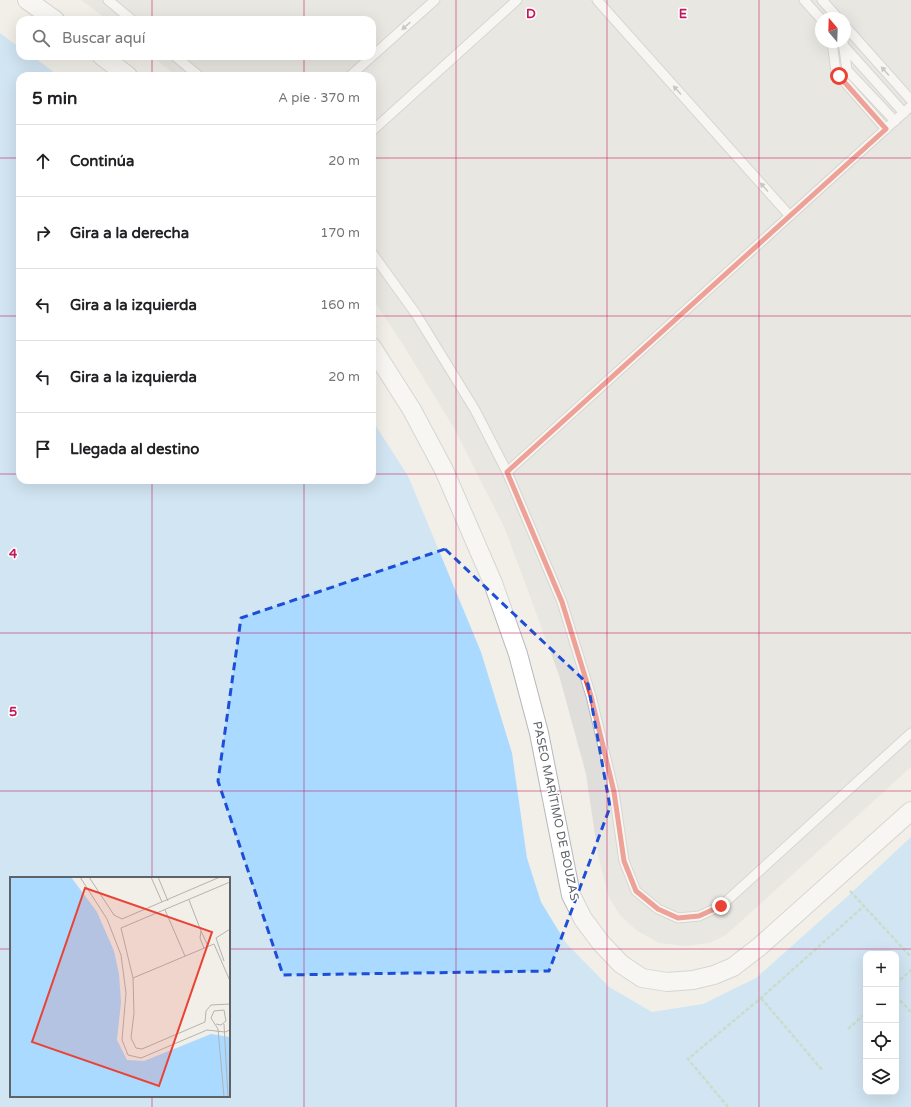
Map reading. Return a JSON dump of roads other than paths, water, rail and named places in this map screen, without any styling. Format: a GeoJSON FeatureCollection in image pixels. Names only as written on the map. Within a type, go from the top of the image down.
{"type":"FeatureCollection","features":[{"type":"Feature","properties":{"kind":"street"},"geometry":{"type":"LineString","coordinates":[[27,0],[49,16]]}},
{"type":"Feature","properties":{"kind":"street"},"geometry":{"type":"LineString","coordinates":[[107,60],[123,72]]}},
{"type":"Feature","properties":{"kind":"street","name":"PASEO MARÍTIMO DE BOUZAS"},"geometry":{"type":"LineString","coordinates":[[376,353],[412,410],[444,470],[493,583],[518,654],[539,733],[571,895],[583,919],[601,943],[621,964],[642,978],[667,982],[693,980],[714,976],[733,967],[759,947],[911,811]]}},
{"type":"Feature","properties":{"kind":"lane"},"geometry":{"type":"LineString","coordinates":[[108,0],[127,16]]}},
{"type":"Feature","properties":{"kind":"lane"},"geometry":{"type":"LineString","coordinates":[[376,53],[435,0]]}},
{"type":"Feature","properties":{"kind":"lane"},"geometry":{"type":"LineString","coordinates":[[376,127],[517,0]]}},
{"type":"Feature","properties":{"kind":"lane"},"geometry":{"type":"LineString","coordinates":[[597,0],[790,216]]}},
{"type":"Feature","properties":{"kind":"lane"},"geometry":{"type":"LineString","coordinates":[[804,0],[815,12]]}},
{"type":"Feature","properties":{"kind":"lane"},"geometry":{"type":"LineString","coordinates":[[822,0],[833,12]]}},
{"type":"Feature","properties":{"kind":"lane"},"geometry":{"type":"LineString","coordinates":[[851,33],[911,100]]}},
{"type":"Feature","properties":{"kind":"lane"},"geometry":{"type":"LineString","coordinates":[[833,48],[836,72],[886,129]]}},
{"type":"Feature","properties":{"kind":"lane"},"geometry":{"type":"LineString","coordinates":[[844,48],[847,70],[895,121]]}},
{"type":"Feature","properties":{"kind":"lane"},"geometry":{"type":"LineString","coordinates":[[847,48],[904,113]]}},
{"type":"Feature","properties":{"kind":"lane"},"geometry":{"type":"LineString","coordinates":[[180,60],[193,72]]}},
{"type":"Feature","properties":{"kind":"lane"},"geometry":{"type":"LineString","coordinates":[[354,72],[368,60]]}},
{"type":"Feature","properties":{"kind":"lane"},"geometry":{"type":"LineString","coordinates":[[507,472],[911,106]]}},
{"type":"Feature","properties":{"kind":"lane"},"geometry":{"type":"LineString","coordinates":[[376,259],[416,314],[475,410],[507,472],[562,602],[591,696],[614,792],[624,861],[636,891],[658,909],[678,918],[699,916],[721,906],[911,733]]}},
{"type":"Feature","properties":{"kind":"water"},"geometry":{"type":"Polygon","coordinates":[[[0,33],[16,45],[16,60],[37,60],[54,72],[16,72],[16,484],[376,484],[376,426],[408,476],[481,652],[512,753],[527,858],[541,902],[566,943],[609,987],[652,1012],[703,1004],[756,978],[911,837],[911,1107],[0,1107],[0,33]]]}}]}
